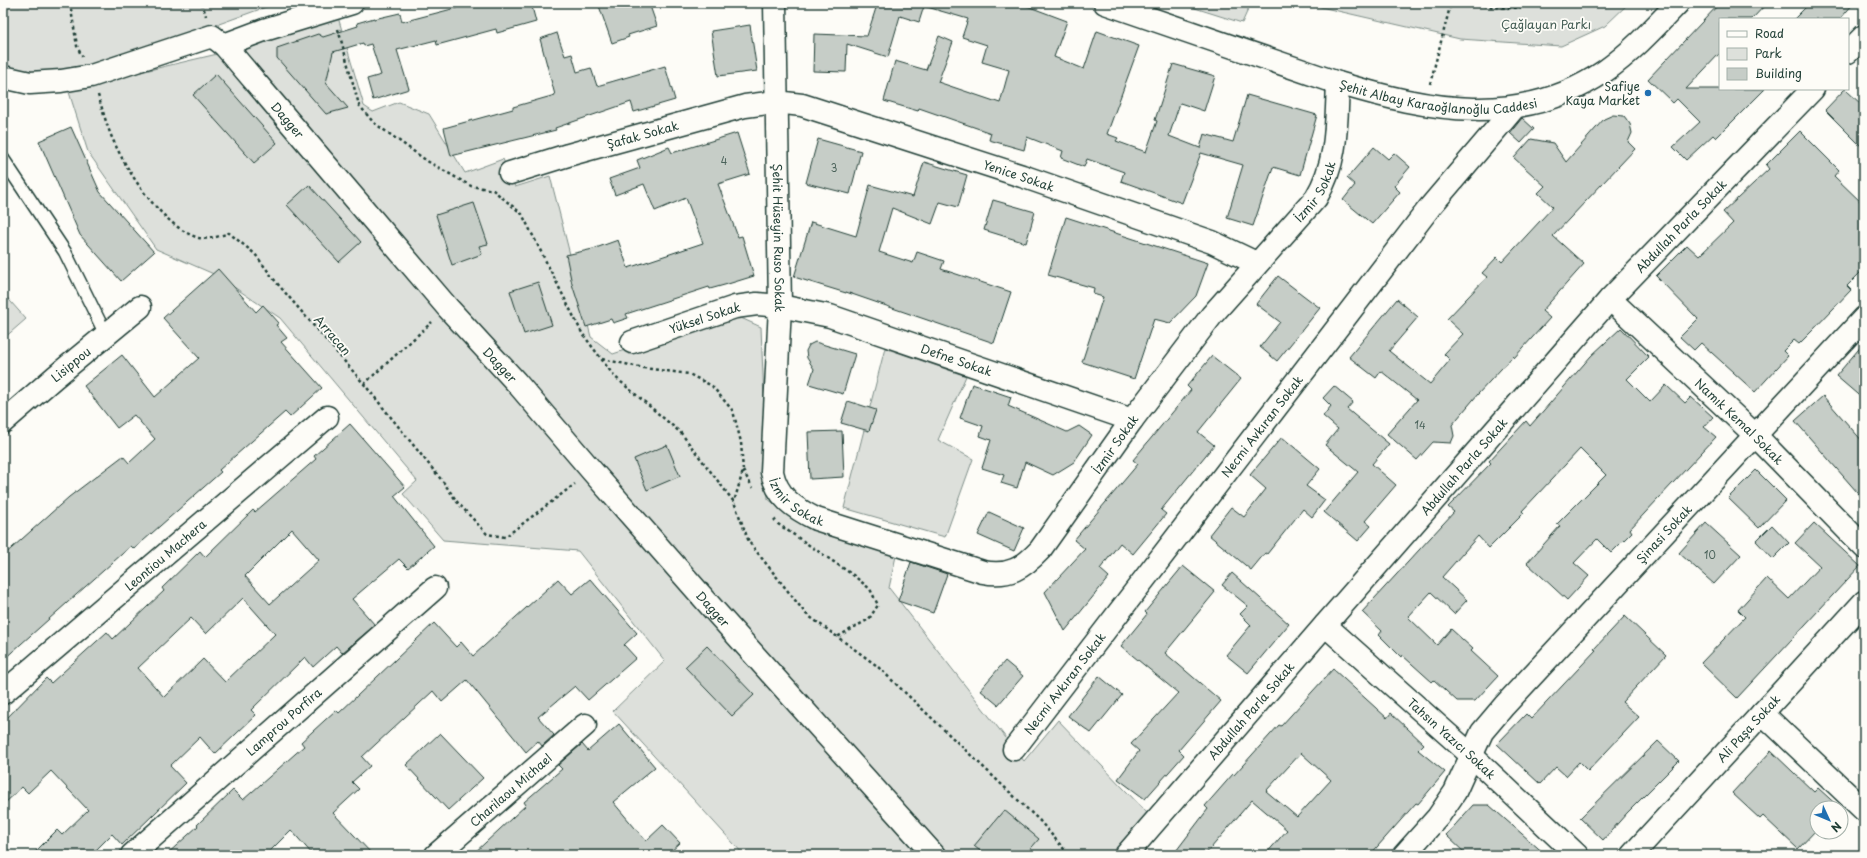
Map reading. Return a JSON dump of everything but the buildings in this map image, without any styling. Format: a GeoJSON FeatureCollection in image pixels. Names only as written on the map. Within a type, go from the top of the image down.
{"type":"FeatureCollection","features":[{"type":"Feature","properties":{"kind":"street"},"geometry":{"type":"LineString","coordinates":[[224,45],[264,30],[352,3]]}},
{"type":"Feature","properties":{"kind":"street","name":"Şehit Hüseyin Ruso Sokak"},"geometry":{"type":"LineString","coordinates":[[772,472],[780,306],[775,3]]}},
{"type":"Feature","properties":{"kind":"street","name":"Şehit Albay Karaoğlanoğlu Caddesi"},"geometry":{"type":"LineString","coordinates":[[1105,3],[1338,83],[1390,98],[1424,105],[1462,109],[1515,107],[1543,101],[1574,88],[1604,72],[1648,34],[1678,3]]}},
{"type":"Feature","properties":{"kind":"street","name":"Dagger"},"geometry":{"type":"LineString","coordinates":[[3,77],[30,84],[61,81],[91,76],[212,36],[224,45],[448,308],[516,382],[592,472],[841,753],[934,855]]}},
{"type":"Feature","properties":{"kind":"street"},"geometry":{"type":"LineString","coordinates":[[1849,51],[1864,36]]}},
{"type":"Feature","properties":{"kind":"street","name":"İzmir Sokak"},"geometry":{"type":"LineString","coordinates":[[772,472],[774,483],[786,500],[816,519],[983,572],[997,575],[1009,572],[1022,566],[1040,550],[1132,420],[1212,315],[1256,263],[1304,214],[1316,198],[1325,183],[1334,151],[1338,83]]}},
{"type":"Feature","properties":{"kind":"street","name":"Abdullah Parla Sokak"},"geometry":{"type":"LineString","coordinates":[[1126,855],[1610,300],[1811,90]]}},
{"type":"Feature","properties":{"kind":"street","name":"Şafak Sokak"},"geometry":{"type":"LineString","coordinates":[[510,173],[568,155],[745,106],[776,102]]}},
{"type":"Feature","properties":{"kind":"street","name":"Yenice Sokak"},"geometry":{"type":"LineString","coordinates":[[776,102],[802,105],[1022,176],[1212,242],[1256,263]]}},
{"type":"Feature","properties":{"kind":"street","name":"Necmi Avkıran Sokak"},"geometry":{"type":"LineString","coordinates":[[1014,749],[1430,207],[1515,107]]}},
{"type":"Feature","properties":{"kind":"street","name":"Namık Kemal Sokak"},"geometry":{"type":"LineString","coordinates":[[1610,300],[1755,435],[1864,547]]}},
{"type":"Feature","properties":{"kind":"street","name":"Yüksel Sokak"},"geometry":{"type":"LineString","coordinates":[[632,342],[735,307],[757,304],[780,306]]}},
{"type":"Feature","properties":{"kind":"street","name":"Defne Sokak"},"geometry":{"type":"LineString","coordinates":[[780,306],[830,316],[1132,420]]}},
{"type":"Feature","properties":{"kind":"street","name":"Lisippou"},"geometry":{"type":"LineString","coordinates":[[3,422],[140,307]]}},
{"type":"Feature","properties":{"kind":"street","name":"Şinasi Sokak"},"geometry":{"type":"LineString","coordinates":[[1404,855],[1438,816],[1455,792],[1464,776],[1471,755],[1482,732],[1504,706],[1864,318]]}},
{"type":"Feature","properties":{"kind":"street","name":"Leontiou Machera"},"geometry":{"type":"LineString","coordinates":[[3,693],[326,417]]}},
{"type":"Feature","properties":{"kind":"street","name":"Lamprou Porfira"},"geometry":{"type":"LineString","coordinates":[[132,855],[435,588]]}},
{"type":"Feature","properties":{"kind":"street","name":"Ali Paşa Sokak"},"geometry":{"type":"LineString","coordinates":[[1632,855],[1864,602]]}},
{"type":"Feature","properties":{"kind":"street","name":"Tahsın Yazıcı Sokak"},"geometry":{"type":"LineString","coordinates":[[1325,625],[1471,755],[1577,855]]}},
{"type":"Feature","properties":{"kind":"street"},"geometry":{"type":"LineString","coordinates":[[1762,713],[1864,810]]}},
{"type":"Feature","properties":{"kind":"street","name":"Charilaou Michael"},"geometry":{"type":"LineString","coordinates":[[436,855],[585,725]]}},
{"type":"Feature","properties":{"kind":"lane"},"geometry":{"type":"LineString","coordinates":[[3,159],[65,252],[106,334]]}},
{"type":"Feature","properties":{"kind":"path","name":"Arracan"},"geometry":{"type":"LineString","coordinates":[[70,3],[77,46],[98,91],[104,116],[115,145],[139,186],[151,202],[175,225],[200,238],[216,237],[229,233],[249,248],[364,384],[444,483],[458,503],[487,534],[504,537],[592,472]]}},
{"type":"Feature","properties":{"kind":"path"},"geometry":{"type":"LineString","coordinates":[[1424,105],[1451,3]]}},
{"type":"Feature","properties":{"kind":"path"},"geometry":{"type":"LineString","coordinates":[[1466,3],[1509,8],[1529,5],[1532,3]]}},
{"type":"Feature","properties":{"kind":"path"},"geometry":{"type":"LineString","coordinates":[[328,11],[339,32],[359,105],[373,122],[427,161],[471,186],[493,190],[522,214],[582,333],[614,376],[681,433],[734,502],[750,542],[806,614],[876,665],[1040,821],[1069,855]]}},
{"type":"Feature","properties":{"kind":"path"},"geometry":{"type":"LineString","coordinates":[[364,384],[448,308]]}},
{"type":"Feature","properties":{"kind":"path"},"geometry":{"type":"LineString","coordinates":[[601,359],[644,368],[690,374],[712,386],[734,411],[740,442],[743,471],[734,502]]}},
{"type":"Feature","properties":{"kind":"path"},"geometry":{"type":"LineString","coordinates":[[743,471],[754,490]]}},
{"type":"Feature","properties":{"kind":"path"},"geometry":{"type":"LineString","coordinates":[[770,513],[778,524],[853,575],[870,589],[878,605],[869,619],[837,637]]}},
{"type":"Feature","properties":{"kind":"green space"},"geometry":{"type":"Polygon","coordinates":[[[3,3],[277,3],[139,53],[55,76],[3,70],[3,3]]]}},
{"type":"Feature","properties":{"kind":"green space"},"geometry":{"type":"Polygon","coordinates":[[[1179,3],[1251,3],[1242,23],[1179,3]]]}},
{"type":"Feature","properties":{"kind":"green space","name":"Çağlayan Parkı"},"geometry":{"type":"Polygon","coordinates":[[[1303,3],[1629,3],[1605,26],[1561,46],[1460,39],[1303,3]]]}},
{"type":"Feature","properties":{"kind":"green space"},"geometry":{"type":"Polygon","coordinates":[[[338,17],[364,106],[373,112],[399,102],[429,114],[465,173],[503,159],[515,187],[550,176],[591,337],[613,354],[732,314],[761,327],[768,499],[798,522],[896,556],[889,588],[1024,761],[1058,720],[1148,814],[1117,855],[744,855],[613,711],[665,661],[578,551],[443,540],[403,494],[417,481],[280,318],[216,275],[156,249],[88,152],[68,89],[243,48],[338,17]]]}},
{"type":"Feature","properties":{"kind":"green space"},"geometry":{"type":"Polygon","coordinates":[[[3,293],[26,319],[3,339],[3,293]]]}},
{"type":"Feature","properties":{"kind":"green space"},"geometry":{"type":"Polygon","coordinates":[[[885,348],[966,376],[938,440],[973,459],[945,537],[844,508],[885,348]]]}},
{"type":"Feature","properties":{"kind":"place","name":"Safiye Kaya Market"},"geometry":{"type":"Point","coordinates":[1648,93]}}]}
